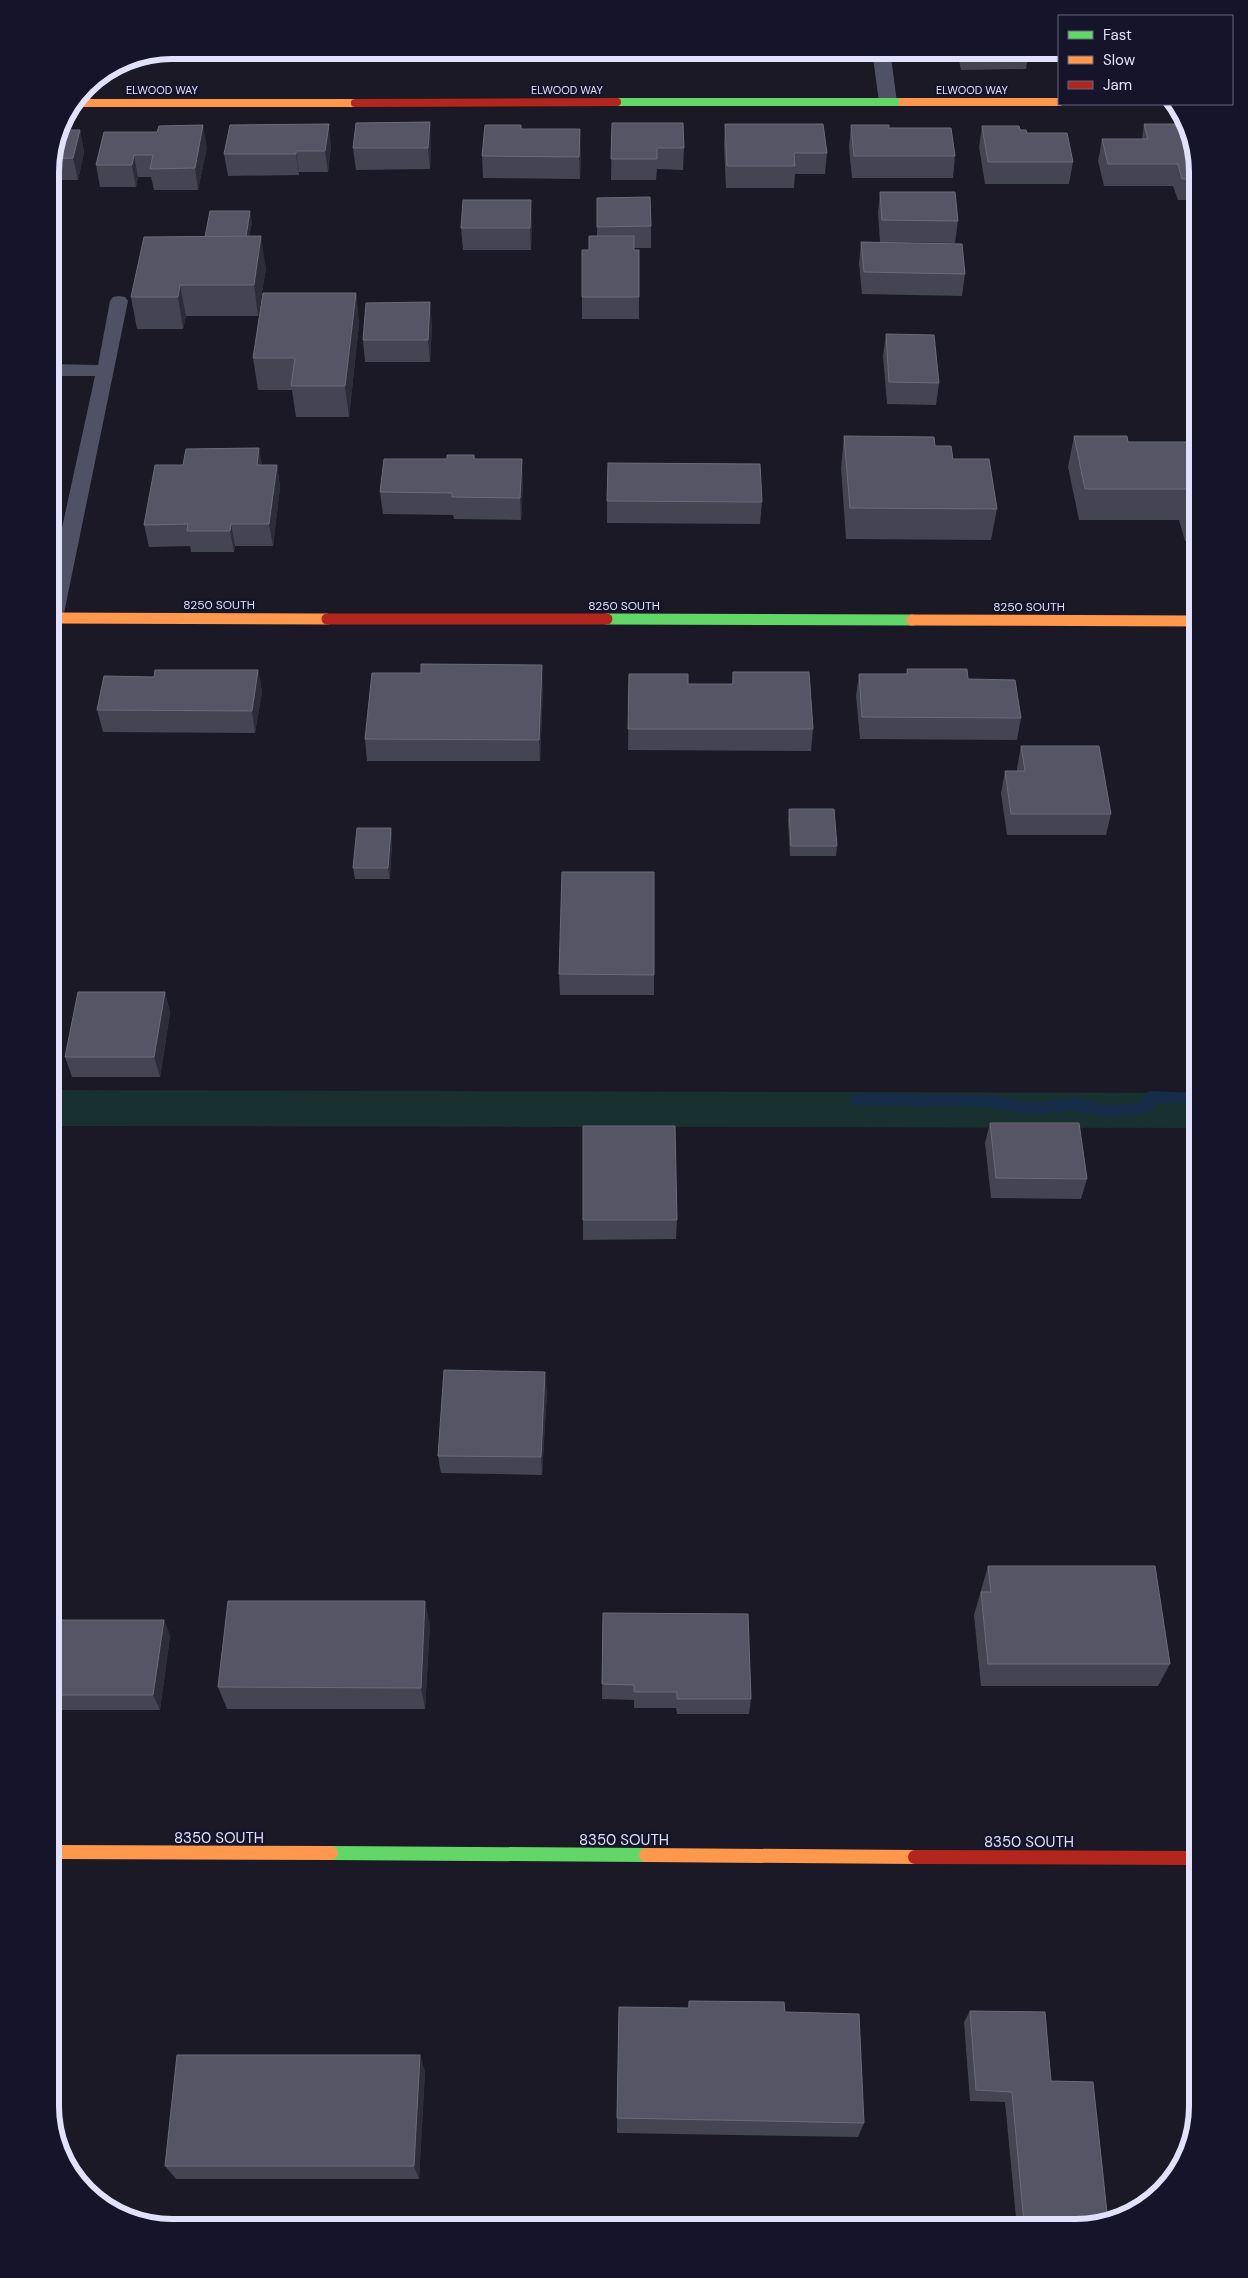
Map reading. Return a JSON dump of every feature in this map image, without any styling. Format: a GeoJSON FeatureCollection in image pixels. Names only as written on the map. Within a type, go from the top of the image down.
{"type":"FeatureCollection","features":[{"type":"Feature","properties":{"kind":"street"},"geometry":{"type":"LineString","coordinates":[[882,59],[888,102]]}},
{"type":"Feature","properties":{"kind":"street","name":"ELWOOD WAY"},"geometry":{"type":"LineString","coordinates":[[82,103],[1058,102]]}},
{"type":"Feature","properties":{"kind":"street","name":"8250 SOUTH"},"geometry":{"type":"LineString","coordinates":[[59,618],[1189,621]]}},
{"type":"Feature","properties":{"kind":"street","name":"8350 SOUTH"},"geometry":{"type":"LineString","coordinates":[[59,1852],[1189,1858]]}},
{"type":"Feature","properties":{"kind":"lane"},"geometry":{"type":"LineString","coordinates":[[59,586],[106,370],[119,301]]}},
{"type":"Feature","properties":{"kind":"lane"},"geometry":{"type":"LineString","coordinates":[[59,370],[106,370]]}},
{"type":"Feature","properties":{"kind":"green space"},"geometry":{"type":"Polygon","coordinates":[[[59,1090],[1189,1093],[1189,1128],[59,1126],[59,1090]]]}},
{"type":"Feature","properties":{"kind":"building"},"geometry":{"type":"Polygon","coordinates":[[[430,122],[428,148],[353,148],[356,123],[430,122]]]}},
{"type":"Feature","properties":{"kind":"building"},"geometry":{"type":"Polygon","coordinates":[[[612,123],[683,123],[684,148],[657,148],[657,159],[611,159],[612,123]]]}},
{"type":"Feature","properties":{"kind":"building"},"geometry":{"type":"Polygon","coordinates":[[[329,124],[325,151],[296,151],[296,154],[224,154],[230,125],[329,124]]]}},
{"type":"Feature","properties":{"kind":"building"},"geometry":{"type":"Polygon","coordinates":[[[725,124],[823,124],[827,153],[794,153],[795,166],[727,166],[725,124]]]}},
{"type":"Feature","properties":{"kind":"building"},"geometry":{"type":"Polygon","coordinates":[[[1144,124],[1178,124],[1187,150],[1189,179],[1182,179],[1178,164],[1108,164],[1102,139],[1148,139],[1144,124]]]}},
{"type":"Feature","properties":{"kind":"building"},"geometry":{"type":"Polygon","coordinates":[[[203,125],[195,168],[150,169],[153,155],[134,155],[132,165],[96,165],[104,132],[157,132],[159,126],[203,125]]]}},
{"type":"Feature","properties":{"kind":"building"},"geometry":{"type":"Polygon","coordinates":[[[485,125],[521,125],[521,129],[580,129],[579,157],[482,156],[485,125]]]}},
{"type":"Feature","properties":{"kind":"building"},"geometry":{"type":"Polygon","coordinates":[[[851,125],[889,125],[889,128],[951,128],[955,156],[854,156],[851,125]]]}},
{"type":"Feature","properties":{"kind":"building"},"geometry":{"type":"Polygon","coordinates":[[[982,126],[1019,126],[1020,130],[1026,130],[1027,133],[1067,133],[1073,162],[988,162],[982,126]]]}},
{"type":"Feature","properties":{"kind":"building"},"geometry":{"type":"Polygon","coordinates":[[[67,130],[80,130],[73,158],[60,159],[63,143],[67,130]]]}},
{"type":"Feature","properties":{"kind":"building"},"geometry":{"type":"Polygon","coordinates":[[[880,192],[955,192],[958,221],[882,220],[880,192]]]}},
{"type":"Feature","properties":{"kind":"building"},"geometry":{"type":"Polygon","coordinates":[[[650,197],[651,226],[597,227],[597,198],[650,197]]]}},
{"type":"Feature","properties":{"kind":"building"},"geometry":{"type":"Polygon","coordinates":[[[463,200],[531,200],[530,228],[461,228],[463,200]]]}},
{"type":"Feature","properties":{"kind":"building"},"geometry":{"type":"Polygon","coordinates":[[[210,211],[250,211],[246,237],[205,237],[210,211]]]}},
{"type":"Feature","properties":{"kind":"building"},"geometry":{"type":"Polygon","coordinates":[[[261,236],[254,285],[180,285],[178,297],[131,297],[144,237],[261,236]]]}},
{"type":"Feature","properties":{"kind":"building"},"geometry":{"type":"Polygon","coordinates":[[[589,236],[634,236],[634,250],[639,250],[639,297],[582,297],[582,250],[589,250],[589,236]]]}},
{"type":"Feature","properties":{"kind":"building"},"geometry":{"type":"Polygon","coordinates":[[[861,242],[962,244],[965,274],[864,272],[861,242]]]}},
{"type":"Feature","properties":{"kind":"building"},"geometry":{"type":"Polygon","coordinates":[[[263,293],[356,293],[345,386],[291,386],[295,358],[253,358],[263,293]]]}},
{"type":"Feature","properties":{"kind":"building"},"geometry":{"type":"Polygon","coordinates":[[[430,302],[428,340],[363,340],[366,303],[430,302]]]}},
{"type":"Feature","properties":{"kind":"building"},"geometry":{"type":"Polygon","coordinates":[[[886,334],[934,335],[939,383],[889,382],[886,334]]]}},
{"type":"Feature","properties":{"kind":"building"},"geometry":{"type":"Polygon","coordinates":[[[844,436],[934,437],[935,446],[951,446],[953,459],[989,459],[997,509],[850,508],[844,436]]]}},
{"type":"Feature","properties":{"kind":"building"},"geometry":{"type":"Polygon","coordinates":[[[1074,436],[1127,436],[1128,442],[1189,442],[1189,496],[1187,489],[1085,489],[1074,436]]]}},
{"type":"Feature","properties":{"kind":"building"},"geometry":{"type":"Polygon","coordinates":[[[259,448],[257,465],[277,465],[269,524],[231,524],[230,531],[187,531],[188,524],[144,525],[155,465],[183,465],[186,449],[259,448]]]}},
{"type":"Feature","properties":{"kind":"building"},"geometry":{"type":"Polygon","coordinates":[[[447,455],[474,455],[474,459],[522,459],[520,498],[452,497],[452,493],[380,492],[384,459],[447,459],[447,455]]]}},
{"type":"Feature","properties":{"kind":"building"},"geometry":{"type":"Polygon","coordinates":[[[608,463],[760,464],[762,502],[607,501],[608,463]]]}},
{"type":"Feature","properties":{"kind":"building"},"geometry":{"type":"Polygon","coordinates":[[[421,664],[542,665],[539,740],[365,739],[372,673],[421,673],[421,664]]]}},
{"type":"Feature","properties":{"kind":"building"},"geometry":{"type":"Polygon","coordinates":[[[907,669],[967,669],[968,679],[1015,680],[1021,718],[862,717],[859,674],[908,674],[907,669]]]}},
{"type":"Feature","properties":{"kind":"building"},"geometry":{"type":"Polygon","coordinates":[[[155,670],[258,670],[252,711],[97,710],[104,676],[154,677],[155,670]]]}},
{"type":"Feature","properties":{"kind":"building"},"geometry":{"type":"Polygon","coordinates":[[[733,672],[809,672],[813,729],[628,729],[629,674],[688,674],[688,684],[733,684],[733,672]]]}},
{"type":"Feature","properties":{"kind":"building"},"geometry":{"type":"Polygon","coordinates":[[[1021,746],[1099,746],[1111,814],[1011,814],[1005,771],[1025,771],[1021,746]]]}},
{"type":"Feature","properties":{"kind":"building"},"geometry":{"type":"Polygon","coordinates":[[[789,809],[834,809],[837,846],[791,846],[789,809]]]}},
{"type":"Feature","properties":{"kind":"building"},"geometry":{"type":"Polygon","coordinates":[[[357,828],[391,828],[388,868],[353,868],[357,828]]]}},
{"type":"Feature","properties":{"kind":"building"},"geometry":{"type":"Polygon","coordinates":[[[562,872],[654,872],[654,975],[559,974],[562,872]]]}},
{"type":"Feature","properties":{"kind":"building"},"geometry":{"type":"Polygon","coordinates":[[[78,992],[165,992],[154,1057],[65,1057],[78,992]]]}},
{"type":"Feature","properties":{"kind":"building"},"geometry":{"type":"Polygon","coordinates":[[[990,1123],[1079,1123],[1087,1179],[996,1178],[990,1123]]]}},
{"type":"Feature","properties":{"kind":"building"},"geometry":{"type":"Polygon","coordinates":[[[583,1126],[675,1126],[677,1220],[583,1220],[583,1126]]]}},
{"type":"Feature","properties":{"kind":"building"},"geometry":{"type":"Polygon","coordinates":[[[444,1370],[545,1372],[541,1457],[438,1456],[444,1370]]]}},
{"type":"Feature","properties":{"kind":"building"},"geometry":{"type":"Polygon","coordinates":[[[988,1566],[1155,1566],[1170,1664],[988,1664],[981,1592],[991,1592],[988,1566]]]}},
{"type":"Feature","properties":{"kind":"building"},"geometry":{"type":"Polygon","coordinates":[[[228,1601],[425,1601],[421,1688],[218,1687],[228,1601]]]}},
{"type":"Feature","properties":{"kind":"building"},"geometry":{"type":"Polygon","coordinates":[[[603,1613],[748,1614],[751,1699],[677,1699],[677,1692],[634,1692],[634,1685],[602,1684],[603,1613]]]}},
{"type":"Feature","properties":{"kind":"building"},"geometry":{"type":"Polygon","coordinates":[[[59,1620],[164,1620],[153,1695],[59,1695],[59,1620]]]}},
{"type":"Feature","properties":{"kind":"building"},"geometry":{"type":"Polygon","coordinates":[[[689,2001],[784,2002],[785,2012],[859,2014],[864,2123],[617,2118],[619,2007],[689,2008],[689,2001]]]}},
{"type":"Feature","properties":{"kind":"building"},"geometry":{"type":"Polygon","coordinates":[[[970,2011],[1045,2012],[1051,2081],[1093,2082],[1107,2214],[1076,2219],[1024,2219],[1012,2092],[976,2090],[970,2011]]]}},
{"type":"Feature","properties":{"kind":"building"},"geometry":{"type":"Polygon","coordinates":[[[177,2055],[420,2055],[414,2166],[165,2166],[177,2055]]]}},
{"type":"Feature","properties":{"kind":"waterway"},"geometry":{"type":"LineString","coordinates":[[856,1099],[986,1101],[1035,1109],[1072,1104],[1109,1111],[1146,1108],[1151,1097],[1189,1097]]}},
{"type":"Feature","properties":{"kind":"traffic: fast"},"geometry":{"type":"LineString","coordinates":[[617,102],[902,102]]}},
{"type":"Feature","properties":{"kind":"traffic: fast"},"geometry":{"type":"LineString","coordinates":[[607,619],[912,620]]}},
{"type":"Feature","properties":{"kind":"traffic: fast"},"geometry":{"type":"LineString","coordinates":[[331,1853],[646,1855]]}},
{"type":"Feature","properties":{"kind":"traffic: slow"},"geometry":{"type":"LineString","coordinates":[[902,102],[1058,102]]}},
{"type":"Feature","properties":{"kind":"traffic: slow"},"geometry":{"type":"LineString","coordinates":[[82,103],[355,103]]}},
{"type":"Feature","properties":{"kind":"traffic: slow"},"geometry":{"type":"LineString","coordinates":[[59,618],[327,619]]}},
{"type":"Feature","properties":{"kind":"traffic: slow"},"geometry":{"type":"LineString","coordinates":[[912,620],[1189,621]]}},
{"type":"Feature","properties":{"kind":"traffic: slow"},"geometry":{"type":"LineString","coordinates":[[59,1852],[331,1853]]}},
{"type":"Feature","properties":{"kind":"traffic: slow"},"geometry":{"type":"LineString","coordinates":[[646,1855],[915,1857]]}},
{"type":"Feature","properties":{"kind":"traffic: jam"},"geometry":{"type":"LineString","coordinates":[[355,103],[617,102]]}},
{"type":"Feature","properties":{"kind":"traffic: jam"},"geometry":{"type":"LineString","coordinates":[[327,619],[607,619]]}},
{"type":"Feature","properties":{"kind":"traffic: jam"},"geometry":{"type":"LineString","coordinates":[[915,1857],[1189,1858]]}}]}
